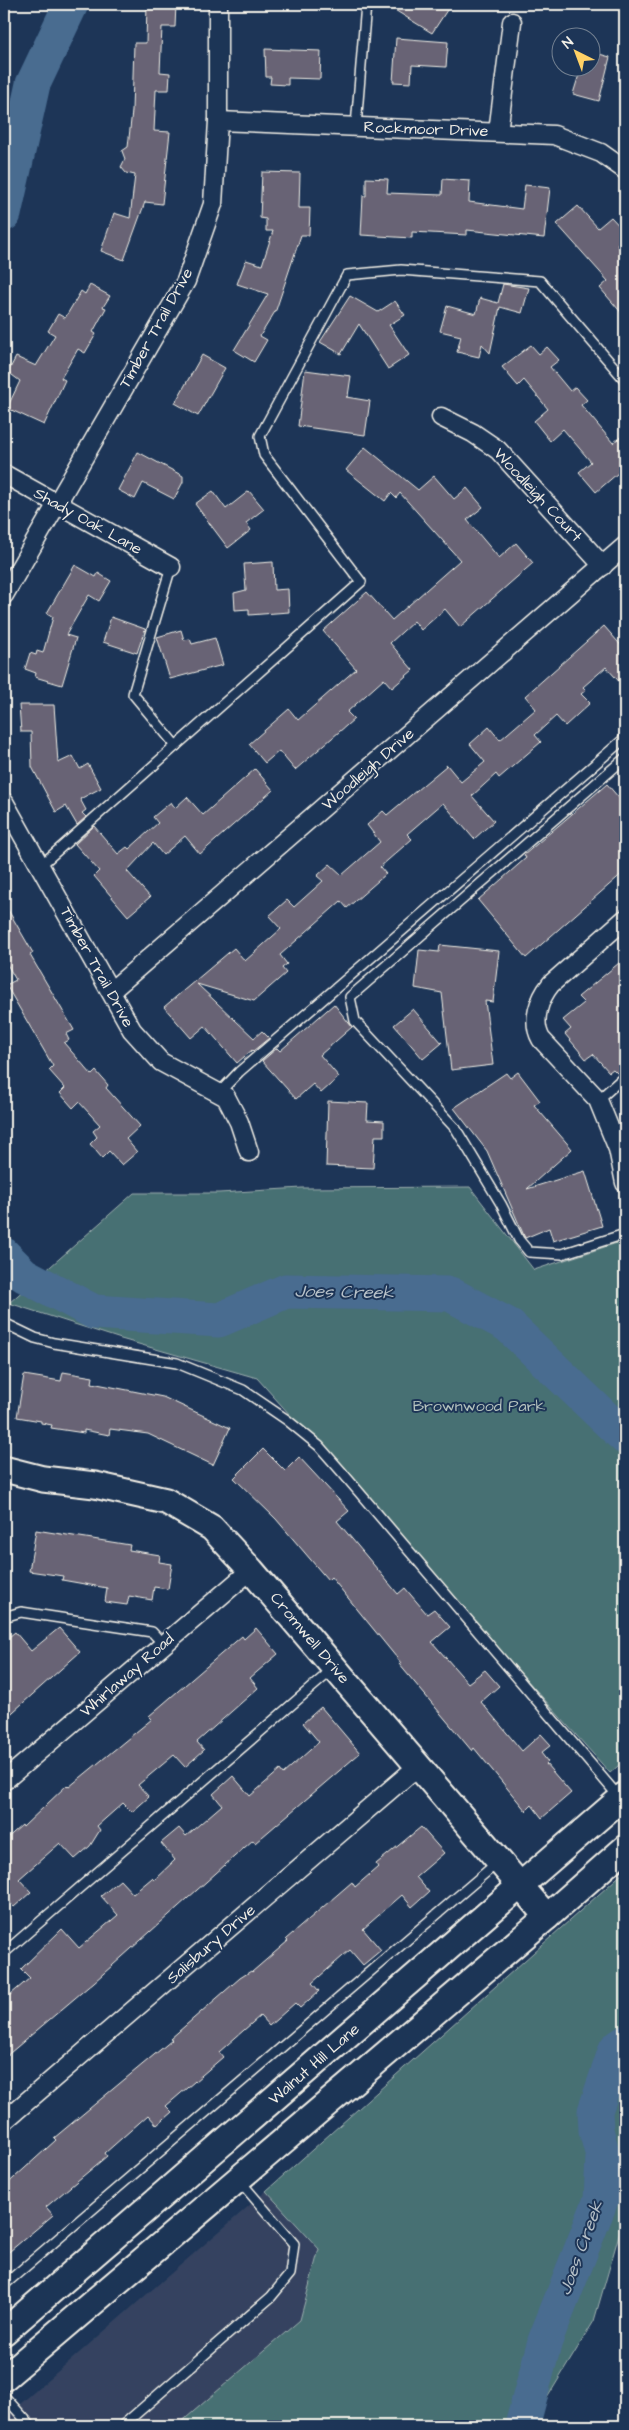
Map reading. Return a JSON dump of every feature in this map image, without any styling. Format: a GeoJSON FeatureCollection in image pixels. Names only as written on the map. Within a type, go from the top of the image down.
{"type":"FeatureCollection","features":[{"type":"Feature","properties":{"kind":"main road","name":"Cromwell Drive"},"geometry":{"type":"LineString","coordinates":[[4,1469],[43,1479],[95,1485],[166,1501],[212,1528],[251,1570],[547,1917]]}},
{"type":"Feature","properties":{"kind":"main road","name":"Walnut Hill Lane"},"geometry":{"type":"LineString","coordinates":[[4,2332],[623,1797]]}},
{"type":"Feature","properties":{"kind":"main road"},"geometry":{"type":"LineString","coordinates":[[4,2378],[239,2180],[625,1848]]}},
{"type":"Feature","properties":{"kind":"main road"},"geometry":{"type":"LineString","coordinates":[[214,2151],[239,2180]]}},
{"type":"Feature","properties":{"kind":"street","name":"Timber Trail Drive"},"geometry":{"type":"LineString","coordinates":[[4,595],[186,281],[213,204],[218,121],[218,4]]}},
{"type":"Feature","properties":{"kind":"street"},"geometry":{"type":"LineString","coordinates":[[498,132],[512,22]]}},
{"type":"Feature","properties":{"kind":"street","name":"Rockmoor Drive"},"geometry":{"type":"LineString","coordinates":[[218,121],[554,134],[601,153],[625,170]]}},
{"type":"Feature","properties":{"kind":"street","name":"Woodleigh Court"},"geometry":{"type":"LineString","coordinates":[[441,417],[473,433],[498,450],[603,566]]}},
{"type":"Feature","properties":{"kind":"street","name":"Shady Oak Lane"},"geometry":{"type":"LineString","coordinates":[[4,474],[171,567]]}},
{"type":"Feature","properties":{"kind":"street","name":"Woodleigh Drive"},"geometry":{"type":"LineString","coordinates":[[111,991],[625,546]]}},
{"type":"Feature","properties":{"kind":"street","name":"Timber Trail Drive"},"geometry":{"type":"LineString","coordinates":[[4,802],[132,1030],[161,1062],[226,1097],[240,1122],[249,1152]]}},
{"type":"Feature","properties":{"kind":"street"},"geometry":{"type":"LineString","coordinates":[[625,919],[551,984],[542,995],[536,1016],[537,1032],[541,1039],[598,1100],[618,1149],[625,1183]]}},
{"type":"Feature","properties":{"kind":"street","name":"Whirlaway Road"},"geometry":{"type":"LineString","coordinates":[[4,1781],[251,1570]]}},
{"type":"Feature","properties":{"kind":"street","name":"Salisbury Drive"},"geometry":{"type":"LineString","coordinates":[[4,2121],[418,1766]]}},
{"type":"Feature","properties":{"kind":"lane"},"geometry":{"type":"LineString","coordinates":[[356,126],[366,4]]}},
{"type":"Feature","properties":{"kind":"lane"},"geometry":{"type":"LineString","coordinates":[[40,866],[361,582],[264,454],[260,436],[346,275],[401,270],[540,281],[625,380]]}},
{"type":"Feature","properties":{"kind":"lane"},"geometry":{"type":"LineString","coordinates":[[171,567],[133,694],[176,746]]}},
{"type":"Feature","properties":{"kind":"lane"},"geometry":{"type":"LineString","coordinates":[[219,1093],[246,1066],[625,738]]}},
{"type":"Feature","properties":{"kind":"lane"},"geometry":{"type":"LineString","coordinates":[[625,758],[350,997],[355,1021],[456,1129],[501,1204],[519,1240],[529,1252],[562,1254],[625,1234]]}},
{"type":"Feature","properties":{"kind":"lane"},"geometry":{"type":"LineString","coordinates":[[598,1100],[625,1076]]}},
{"type":"Feature","properties":{"kind":"lane"},"geometry":{"type":"LineString","coordinates":[[4,1323],[35,1338],[54,1343],[177,1363],[243,1390],[287,1420],[319,1446],[341,1470],[623,1797]]}},
{"type":"Feature","properties":{"kind":"lane"},"geometry":{"type":"LineString","coordinates":[[4,1617],[21,1612],[152,1632],[163,1644]]}},
{"type":"Feature","properties":{"kind":"lane"},"geometry":{"type":"LineString","coordinates":[[4,1953],[334,1668]]}},
{"type":"Feature","properties":{"kind":"lane"},"geometry":{"type":"LineString","coordinates":[[4,2285],[499,1861]]}},
{"type":"Feature","properties":{"kind":"lane"},"geometry":{"type":"LineString","coordinates":[[122,2426],[284,2284],[290,2274],[294,2244],[239,2180]]}},
{"type":"Feature","properties":{"kind":"lane"},"geometry":{"type":"LineString","coordinates":[[4,2396],[31,2426]]}},
{"type":"Feature","properties":{"kind":"shaded area"},"geometry":{"type":"Polygon","coordinates":[[[266,2191],[319,2249],[300,2320],[180,2424],[181,2426],[4,2426],[4,2418],[266,2191]]]}},
{"type":"Feature","properties":{"kind":"green space","name":"Brownwood Park"},"geometry":{"type":"Polygon","coordinates":[[[470,1187],[534,1270],[620,1242],[625,1258],[625,1760],[610,1773],[257,1378],[121,1339],[9,1303],[134,1193],[219,1193],[302,1188],[470,1187]]]}},
{"type":"Feature","properties":{"kind":"green space"},"geometry":{"type":"Polygon","coordinates":[[[625,1871],[625,2214],[594,2321],[530,2426],[181,2426],[179,2424],[300,2320],[319,2249],[266,2191],[625,1871]]]}},
{"type":"Feature","properties":{"kind":"building"},"geometry":{"type":"Polygon","coordinates":[[[147,4],[176,4],[175,27],[162,27],[160,72],[170,73],[169,90],[156,90],[154,131],[170,132],[162,204],[145,202],[124,260],[101,251],[114,213],[130,218],[135,175],[126,173],[121,167],[125,159],[122,151],[128,147],[132,111],[134,43],[146,43],[147,4]]]}},
{"type":"Feature","properties":{"kind":"building"},"geometry":{"type":"Polygon","coordinates":[[[385,4],[451,4],[432,33],[385,4]]]}},
{"type":"Feature","properties":{"kind":"building"},"geometry":{"type":"Polygon","coordinates":[[[396,38],[448,42],[446,67],[412,65],[411,83],[393,82],[396,38]]]}},
{"type":"Feature","properties":{"kind":"building"},"geometry":{"type":"Polygon","coordinates":[[[265,49],[321,51],[320,79],[288,78],[288,85],[270,84],[271,77],[266,77],[265,49]]]}},
{"type":"Feature","properties":{"kind":"building"},"geometry":{"type":"Polygon","coordinates":[[[602,55],[610,57],[599,101],[573,94],[578,78],[602,78],[602,55]]]}},
{"type":"Feature","properties":{"kind":"building"},"geometry":{"type":"Polygon","coordinates":[[[262,172],[300,173],[299,208],[310,208],[309,235],[301,235],[276,310],[260,336],[267,340],[254,362],[234,350],[268,294],[237,284],[246,260],[262,265],[273,231],[266,231],[266,219],[260,218],[262,172]]]}},
{"type":"Feature","properties":{"kind":"building"},"geometry":{"type":"Polygon","coordinates":[[[366,178],[388,179],[387,193],[442,195],[443,179],[470,181],[469,202],[522,209],[525,185],[550,188],[544,238],[467,230],[467,235],[412,232],[412,238],[361,235],[363,196],[366,196],[366,178]]]}},
{"type":"Feature","properties":{"kind":"building"},"geometry":{"type":"Polygon","coordinates":[[[578,206],[598,228],[611,217],[625,232],[625,238],[617,245],[625,255],[625,317],[600,288],[608,281],[557,224],[578,206]]]}},
{"type":"Feature","properties":{"kind":"building"},"geometry":{"type":"Polygon","coordinates":[[[503,284],[529,288],[522,313],[500,307],[490,353],[482,344],[479,357],[457,352],[461,336],[440,331],[447,306],[476,314],[480,298],[498,303],[503,284]]]}},
{"type":"Feature","properties":{"kind":"building"},"geometry":{"type":"Polygon","coordinates":[[[90,285],[110,296],[103,307],[106,308],[93,332],[96,334],[85,353],[78,349],[61,378],[65,380],[44,425],[7,408],[20,381],[8,372],[16,357],[36,366],[55,335],[48,331],[58,314],[65,318],[81,291],[85,294],[90,285]]]}},
{"type":"Feature","properties":{"kind":"building"},"geometry":{"type":"Polygon","coordinates":[[[350,296],[378,312],[395,301],[405,315],[389,325],[409,355],[388,369],[359,324],[341,354],[320,342],[350,296]]]}},
{"type":"Feature","properties":{"kind":"building"},"geometry":{"type":"Polygon","coordinates":[[[531,345],[539,354],[547,347],[559,360],[550,367],[570,391],[575,387],[587,400],[581,405],[613,443],[625,433],[625,467],[596,492],[579,472],[591,462],[563,429],[550,441],[534,421],[548,409],[524,380],[518,386],[502,367],[531,345]]]}},
{"type":"Feature","properties":{"kind":"building"},"geometry":{"type":"Polygon","coordinates":[[[202,355],[225,368],[198,416],[175,403],[202,355]]]}},
{"type":"Feature","properties":{"kind":"building"},"geometry":{"type":"Polygon","coordinates":[[[305,370],[351,376],[348,396],[346,397],[370,401],[365,435],[298,426],[305,370]]]}},
{"type":"Feature","properties":{"kind":"building"},"geometry":{"type":"Polygon","coordinates":[[[365,447],[418,490],[434,476],[454,499],[467,488],[483,507],[467,520],[499,558],[516,543],[533,563],[460,627],[445,609],[421,630],[414,621],[390,643],[413,670],[392,688],[384,679],[347,712],[354,719],[295,770],[279,751],[265,763],[249,744],[289,709],[298,720],[356,669],[323,631],[367,592],[392,620],[460,560],[400,493],[396,498],[391,493],[385,501],[346,470],[365,447]]]}},
{"type":"Feature","properties":{"kind":"building"},"geometry":{"type":"Polygon","coordinates":[[[138,452],[183,476],[183,482],[174,499],[143,483],[135,499],[118,490],[138,452]]]}},
{"type":"Feature","properties":{"kind":"building"},"geometry":{"type":"Polygon","coordinates":[[[213,491],[226,509],[249,491],[264,509],[246,523],[251,530],[228,548],[195,504],[213,491]]]}},
{"type":"Feature","properties":{"kind":"building"},"geometry":{"type":"Polygon","coordinates":[[[273,562],[274,590],[288,589],[289,612],[249,615],[249,609],[235,610],[234,593],[246,590],[244,564],[273,562]]]}},
{"type":"Feature","properties":{"kind":"building"},"geometry":{"type":"Polygon","coordinates":[[[75,565],[96,577],[98,573],[111,581],[99,601],[89,595],[66,635],[76,638],[62,685],[35,677],[36,673],[25,669],[30,653],[36,655],[37,651],[43,653],[53,617],[47,613],[75,565]]]}},
{"type":"Feature","properties":{"kind":"building"},"geometry":{"type":"Polygon","coordinates":[[[111,617],[145,629],[137,653],[103,642],[111,617]]]}},
{"type":"Feature","properties":{"kind":"building"},"geometry":{"type":"Polygon","coordinates":[[[604,626],[625,650],[625,688],[606,667],[583,687],[586,690],[581,694],[590,703],[565,726],[556,716],[535,735],[541,742],[499,778],[496,774],[472,796],[494,821],[474,839],[443,803],[407,834],[412,839],[380,867],[386,874],[347,908],[341,901],[280,955],[287,964],[282,968],[286,973],[254,1001],[197,984],[254,1038],[262,1031],[269,1038],[237,1063],[205,1026],[191,1038],[164,1007],[234,948],[245,961],[281,929],[269,916],[287,900],[294,907],[323,881],[317,876],[330,864],[342,875],[380,842],[367,825],[383,811],[387,815],[447,765],[461,782],[485,762],[470,744],[489,727],[500,740],[536,709],[525,696],[604,626]]]}},
{"type":"Feature","properties":{"kind":"building"},"geometry":{"type":"Polygon","coordinates":[[[181,630],[184,640],[190,639],[192,644],[215,638],[223,665],[170,679],[157,637],[181,630]]]}},
{"type":"Feature","properties":{"kind":"building"},"geometry":{"type":"Polygon","coordinates":[[[19,705],[54,705],[58,763],[73,756],[80,769],[88,764],[101,788],[80,799],[86,810],[82,813],[86,817],[77,825],[66,806],[56,812],[32,767],[31,732],[21,732],[19,705]]]}},
{"type":"Feature","properties":{"kind":"building"},"geometry":{"type":"Polygon","coordinates":[[[255,769],[273,790],[200,854],[185,836],[163,855],[153,843],[127,871],[150,897],[128,916],[94,876],[99,871],[75,844],[94,826],[118,854],[127,847],[129,849],[158,823],[153,817],[171,802],[175,808],[187,797],[203,815],[255,769]]]}},
{"type":"Feature","properties":{"kind":"building"},"geometry":{"type":"Polygon","coordinates":[[[607,784],[625,805],[625,871],[526,958],[478,900],[526,858],[524,855],[607,784]]]}},
{"type":"Feature","properties":{"kind":"building"},"geometry":{"type":"Polygon","coordinates":[[[4,903],[33,953],[30,955],[74,1030],[66,1034],[69,1040],[64,1043],[92,1075],[96,1071],[108,1085],[106,1088],[140,1126],[126,1139],[137,1152],[122,1165],[109,1151],[102,1158],[90,1144],[97,1137],[93,1131],[100,1125],[79,1102],[73,1108],[60,1093],[65,1088],[49,1070],[53,1066],[6,985],[16,980],[4,959],[4,903]]]}},
{"type":"Feature","properties":{"kind":"building"},"geometry":{"type":"Polygon","coordinates":[[[440,945],[499,951],[493,1002],[485,1001],[493,1065],[451,1070],[442,993],[415,988],[419,950],[439,952],[440,945]]]}},
{"type":"Feature","properties":{"kind":"building"},"geometry":{"type":"Polygon","coordinates":[[[625,958],[625,1070],[618,1074],[613,1069],[609,1072],[593,1054],[586,1059],[565,1034],[571,1029],[563,1020],[584,1003],[578,997],[625,958]]]}},
{"type":"Feature","properties":{"kind":"building"},"geometry":{"type":"Polygon","coordinates":[[[334,1004],[352,1027],[320,1055],[339,1077],[321,1093],[313,1084],[296,1099],[262,1061],[277,1048],[280,1051],[334,1004]]]}},
{"type":"Feature","properties":{"kind":"building"},"geometry":{"type":"Polygon","coordinates":[[[413,1009],[442,1043],[423,1059],[394,1025],[413,1009]]]}},
{"type":"Feature","properties":{"kind":"building"},"geometry":{"type":"Polygon","coordinates":[[[518,1072],[540,1101],[534,1105],[572,1149],[527,1189],[585,1171],[602,1226],[553,1241],[549,1228],[525,1238],[487,1151],[454,1108],[506,1073],[510,1078],[518,1072]]]}},
{"type":"Feature","properties":{"kind":"building"},"geometry":{"type":"Polygon","coordinates":[[[328,1101],[368,1103],[367,1120],[384,1121],[384,1136],[375,1136],[373,1168],[326,1166],[328,1101]]]}},
{"type":"Feature","properties":{"kind":"building"},"geometry":{"type":"Polygon","coordinates":[[[63,1372],[93,1377],[92,1383],[163,1397],[230,1428],[213,1465],[148,1434],[110,1429],[109,1435],[84,1430],[84,1433],[51,1428],[52,1425],[41,1423],[41,1421],[17,1417],[24,1375],[61,1381],[63,1372]]]}},
{"type":"Feature","properties":{"kind":"building"},"geometry":{"type":"Polygon","coordinates":[[[263,1449],[285,1471],[299,1457],[349,1511],[337,1521],[398,1594],[405,1588],[427,1614],[434,1609],[450,1627],[432,1642],[468,1683],[485,1670],[499,1686],[481,1702],[522,1751],[541,1734],[551,1745],[541,1753],[548,1762],[546,1764],[571,1793],[542,1818],[532,1805],[526,1811],[474,1748],[472,1751],[399,1664],[401,1663],[331,1577],[328,1580],[276,1519],[234,1478],[263,1449]]]}},
{"type":"Feature","properties":{"kind":"building"},"geometry":{"type":"Polygon","coordinates":[[[36,1530],[130,1545],[129,1550],[160,1555],[159,1562],[172,1564],[168,1589],[154,1587],[152,1600],[129,1596],[127,1605],[105,1602],[107,1588],[62,1580],[63,1576],[29,1571],[36,1530]]]}},
{"type":"Feature","properties":{"kind":"building"},"geometry":{"type":"Polygon","coordinates":[[[59,1628],[80,1652],[4,1720],[4,1641],[15,1632],[31,1651],[59,1628]]]}},
{"type":"Feature","properties":{"kind":"building"},"geometry":{"type":"Polygon","coordinates":[[[256,1628],[278,1654],[250,1678],[258,1688],[197,1742],[204,1750],[185,1767],[174,1755],[138,1785],[149,1797],[132,1812],[123,1803],[97,1826],[100,1830],[90,1846],[75,1859],[60,1843],[19,1879],[31,1892],[14,1907],[4,1896],[4,1841],[22,1825],[23,1827],[67,1785],[69,1787],[152,1719],[149,1716],[242,1636],[244,1639],[256,1628]]]}},
{"type":"Feature","properties":{"kind":"building"},"geometry":{"type":"Polygon","coordinates":[[[321,1707],[360,1753],[255,1843],[253,1840],[94,1982],[4,2058],[4,2000],[30,1978],[21,1969],[62,1929],[79,1948],[118,1915],[101,1896],[120,1880],[133,1894],[152,1878],[154,1880],[175,1860],[161,1843],[179,1828],[186,1836],[222,1805],[213,1794],[233,1776],[250,1796],[280,1770],[283,1774],[319,1742],[303,1723],[321,1707]]]}},
{"type":"Feature","properties":{"kind":"building"},"geometry":{"type":"Polygon","coordinates":[[[421,1827],[444,1853],[416,1877],[429,1892],[412,1907],[402,1895],[363,1929],[381,1950],[363,1965],[350,1950],[312,1983],[319,1991],[300,2008],[295,2003],[269,2026],[260,2016],[219,2052],[223,2057],[166,2106],[172,2112],[157,2125],[148,2115],[105,2153],[107,2156],[46,2207],[53,2215],[4,2256],[4,2187],[56,2140],[54,2138],[172,2040],[170,2039],[240,1978],[252,1972],[288,1941],[286,1939],[352,1882],[355,1887],[378,1867],[376,1864],[421,1827]]]}},
{"type":"Feature","properties":{"kind":"waterway","name":"Joes Creek"},"geometry":{"type":"LineString","coordinates":[[4,214],[33,84],[71,4]]}},
{"type":"Feature","properties":{"kind":"waterway","name":"Joes Creek"},"geometry":{"type":"LineString","coordinates":[[4,1255],[24,1275],[94,1312],[219,1320],[286,1291],[450,1294],[508,1325],[625,1437]]}},
{"type":"Feature","properties":{"kind":"waterway","name":"Joes Creek"},"geometry":{"type":"LineString","coordinates":[[522,2426],[545,2341],[601,2200],[603,2156],[596,2130],[595,2111],[616,2049],[625,2043]]}}]}
